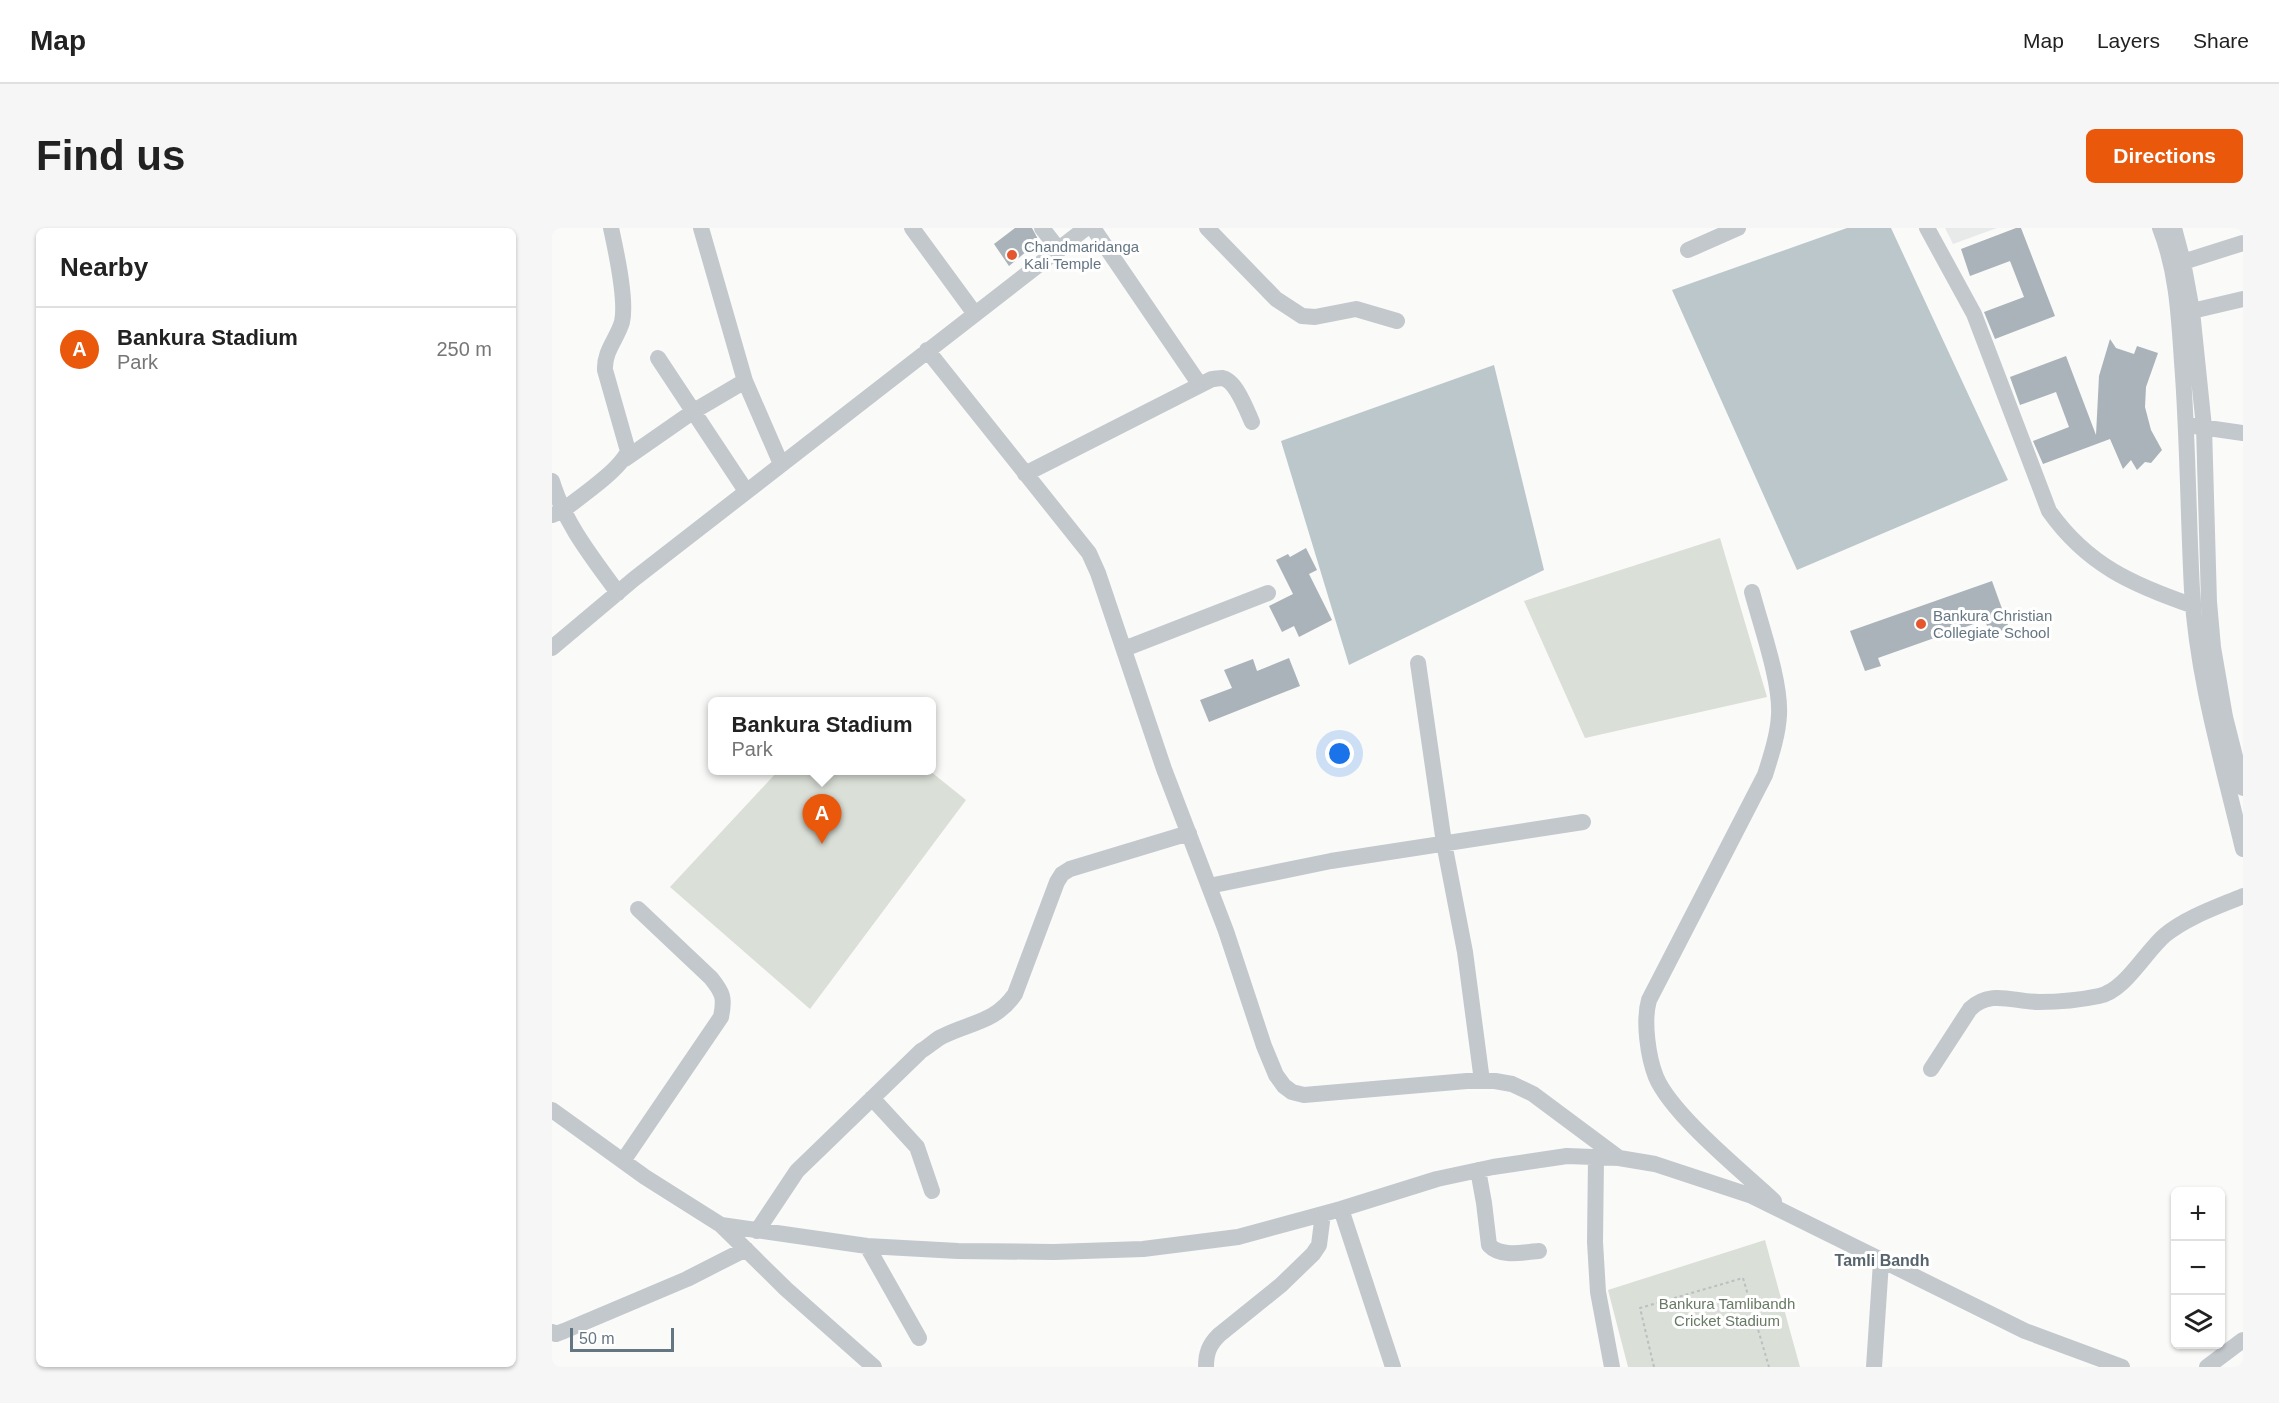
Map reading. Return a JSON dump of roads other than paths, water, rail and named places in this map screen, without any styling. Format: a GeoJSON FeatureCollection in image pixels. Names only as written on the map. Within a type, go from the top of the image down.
{"type":"FeatureCollection","features":[{"type":"Feature","properties":{"kind":"street"},"geometry":{"type":"LineString","coordinates":[[611,228],[623,306],[622,321],[604,360],[626,439],[628,451],[625,459]]}},
{"type":"Feature","properties":{"kind":"street"},"geometry":{"type":"LineString","coordinates":[[701,228],[745,381],[781,464]]}},
{"type":"Feature","properties":{"kind":"street"},"geometry":{"type":"LineString","coordinates":[[912,228],[975,314]]}},
{"type":"Feature","properties":{"kind":"street"},"geometry":{"type":"LineString","coordinates":[[1042,228],[1059,250]]}},
{"type":"Feature","properties":{"kind":"street"},"geometry":{"type":"LineString","coordinates":[[552,648],[746,491],[1086,228]]}},
{"type":"Feature","properties":{"kind":"street"},"geometry":{"type":"LineString","coordinates":[[1093,228],[1200,385]]}},
{"type":"Feature","properties":{"kind":"street"},"geometry":{"type":"LineString","coordinates":[[1207,228],[1276,299],[1302,316],[1356,309],[1397,321]]}},
{"type":"Feature","properties":{"kind":"street"},"geometry":{"type":"LineString","coordinates":[[1688,250],[1738,228]]}},
{"type":"Feature","properties":{"kind":"street"},"geometry":{"type":"LineString","coordinates":[[1927,228],[1974,314],[2049,511],[2065,533],[2094,558],[2151,591],[2194,606]]}},
{"type":"Feature","properties":{"kind":"street"},"geometry":{"type":"LineString","coordinates":[[2160,228],[2174,275],[2195,426],[2213,648],[2224,717],[2243,788]]}},
{"type":"Feature","properties":{"kind":"street"},"geometry":{"type":"LineString","coordinates":[[2174,228],[2192,311],[2195,426],[2194,606],[2202,680],[2243,849]]}},
{"type":"Feature","properties":{"kind":"street"},"geometry":{"type":"LineString","coordinates":[[2183,262],[2243,243]]}},
{"type":"Feature","properties":{"kind":"street"},"geometry":{"type":"LineString","coordinates":[[2192,311],[2243,299]]}},
{"type":"Feature","properties":{"kind":"street"},"geometry":{"type":"LineString","coordinates":[[927,350],[1089,553],[1098,573],[1164,769],[1226,931],[1264,1046],[1276,1075],[1284,1086],[1292,1092],[1320,1095],[1482,1081],[1512,1084],[1533,1094],[1619,1158]]}},
{"type":"Feature","properties":{"kind":"street"},"geometry":{"type":"LineString","coordinates":[[658,358],[746,491]]}},
{"type":"Feature","properties":{"kind":"street"},"geometry":{"type":"LineString","coordinates":[[1025,474],[1212,379],[1223,378],[1229,381],[1235,388],[1252,422]]}},
{"type":"Feature","properties":{"kind":"street"},"geometry":{"type":"LineString","coordinates":[[557,513],[625,459],[694,411],[745,381]]}},
{"type":"Feature","properties":{"kind":"street"},"geometry":{"type":"LineString","coordinates":[[2195,426],[2243,434]]}},
{"type":"Feature","properties":{"kind":"street"},"geometry":{"type":"LineString","coordinates":[[552,481],[557,513],[618,593]]}},
{"type":"Feature","properties":{"kind":"street"},"geometry":{"type":"LineString","coordinates":[[1752,592],[1777,691],[1779,716],[1772,752],[1765,775],[1648,1000],[1645,1015],[1655,1076],[1663,1089],[1697,1129],[1790,1216]]}},
{"type":"Feature","properties":{"kind":"street"},"geometry":{"type":"LineString","coordinates":[[1124,649],[1268,593]]}},
{"type":"Feature","properties":{"kind":"street"},"geometry":{"type":"LineString","coordinates":[[1418,663],[1444,843],[1465,952],[1482,1081]]}},
{"type":"Feature","properties":{"kind":"street"},"geometry":{"type":"LineString","coordinates":[[1209,885],[1331,861],[1583,822]]}},
{"type":"Feature","properties":{"kind":"street"},"geometry":{"type":"LineString","coordinates":[[757,1231],[797,1171],[921,1052],[941,1038],[982,1022],[1007,1006],[1015,994],[1062,874],[1070,869],[1189,833]]}},
{"type":"Feature","properties":{"kind":"street"},"geometry":{"type":"LineString","coordinates":[[1931,1069],[1970,1009],[1977,1002],[1996,997],[2038,1002],[2110,993],[2165,936],[2194,918],[2243,896]]}},
{"type":"Feature","properties":{"kind":"street"},"geometry":{"type":"LineString","coordinates":[[624,1161],[721,1017],[724,1003],[721,991],[711,978],[638,909]]}},
{"type":"Feature","properties":{"kind":"street"},"geometry":{"type":"LineString","coordinates":[[872,1098],[917,1148],[932,1191]]}},
{"type":"Feature","properties":{"kind":"street"},"geometry":{"type":"LineString","coordinates":[[552,1110],[706,1217],[722,1225],[867,1246],[970,1251],[1054,1252],[1143,1249],[1238,1237],[1341,1209],[1437,1179],[1478,1170],[1568,1156],[1619,1158],[1655,1164],[1752,1196],[1881,1262],[2025,1331],[2122,1367]]}},
{"type":"Feature","properties":{"kind":"street"},"geometry":{"type":"LineString","coordinates":[[1596,1157],[1595,1242],[1598,1293],[1612,1367]]}},
{"type":"Feature","properties":{"kind":"street"},"geometry":{"type":"LineString","coordinates":[[1478,1170],[1489,1245],[1501,1253],[1539,1251]]}},
{"type":"Feature","properties":{"kind":"street"},"geometry":{"type":"LineString","coordinates":[[1341,1209],[1394,1367]]}},
{"type":"Feature","properties":{"kind":"street"},"geometry":{"type":"LineString","coordinates":[[1206,1367],[1206,1353],[1210,1344],[1281,1285],[1313,1254],[1319,1245],[1323,1214]]}},
{"type":"Feature","properties":{"kind":"street"},"geometry":{"type":"LineString","coordinates":[[722,1225],[786,1289],[874,1367]]}},
{"type":"Feature","properties":{"kind":"street"},"geometry":{"type":"LineString","coordinates":[[867,1246],[920,1338]]}},
{"type":"Feature","properties":{"kind":"street"},"geometry":{"type":"LineString","coordinates":[[552,1332],[556,1334],[564,1331],[687,1279],[746,1249]]}},
{"type":"Feature","properties":{"kind":"street"},"geometry":{"type":"LineString","coordinates":[[1874,1367],[1881,1262]]}},
{"type":"Feature","properties":{"kind":"street"},"geometry":{"type":"LineString","coordinates":[[2207,1367],[2243,1340]]}},
{"type":"Feature","properties":{"kind":"place","name":"Chandmaridanga Kali Temple"},"geometry":{"type":"Point","coordinates":[1012,255]}},
{"type":"Feature","properties":{"kind":"place","name":"Bankura Christian Collegiate School"},"geometry":{"type":"Point","coordinates":[1921,624]}},
{"type":"Feature","properties":{"kind":"place","name":"Bankura Stadium"},"geometry":{"type":"Point","coordinates":[822,844]}},
{"type":"Feature","properties":{"kind":"district","name":"Tamli Bandh"},"geometry":{"type":"Point","coordinates":[1882,1260]}},
{"type":"Feature","properties":{"kind":"park label","name":"Bankura Tamlibandh Cricket Stadium"},"geometry":{"type":"Point","coordinates":[1727,1312]}}]}
